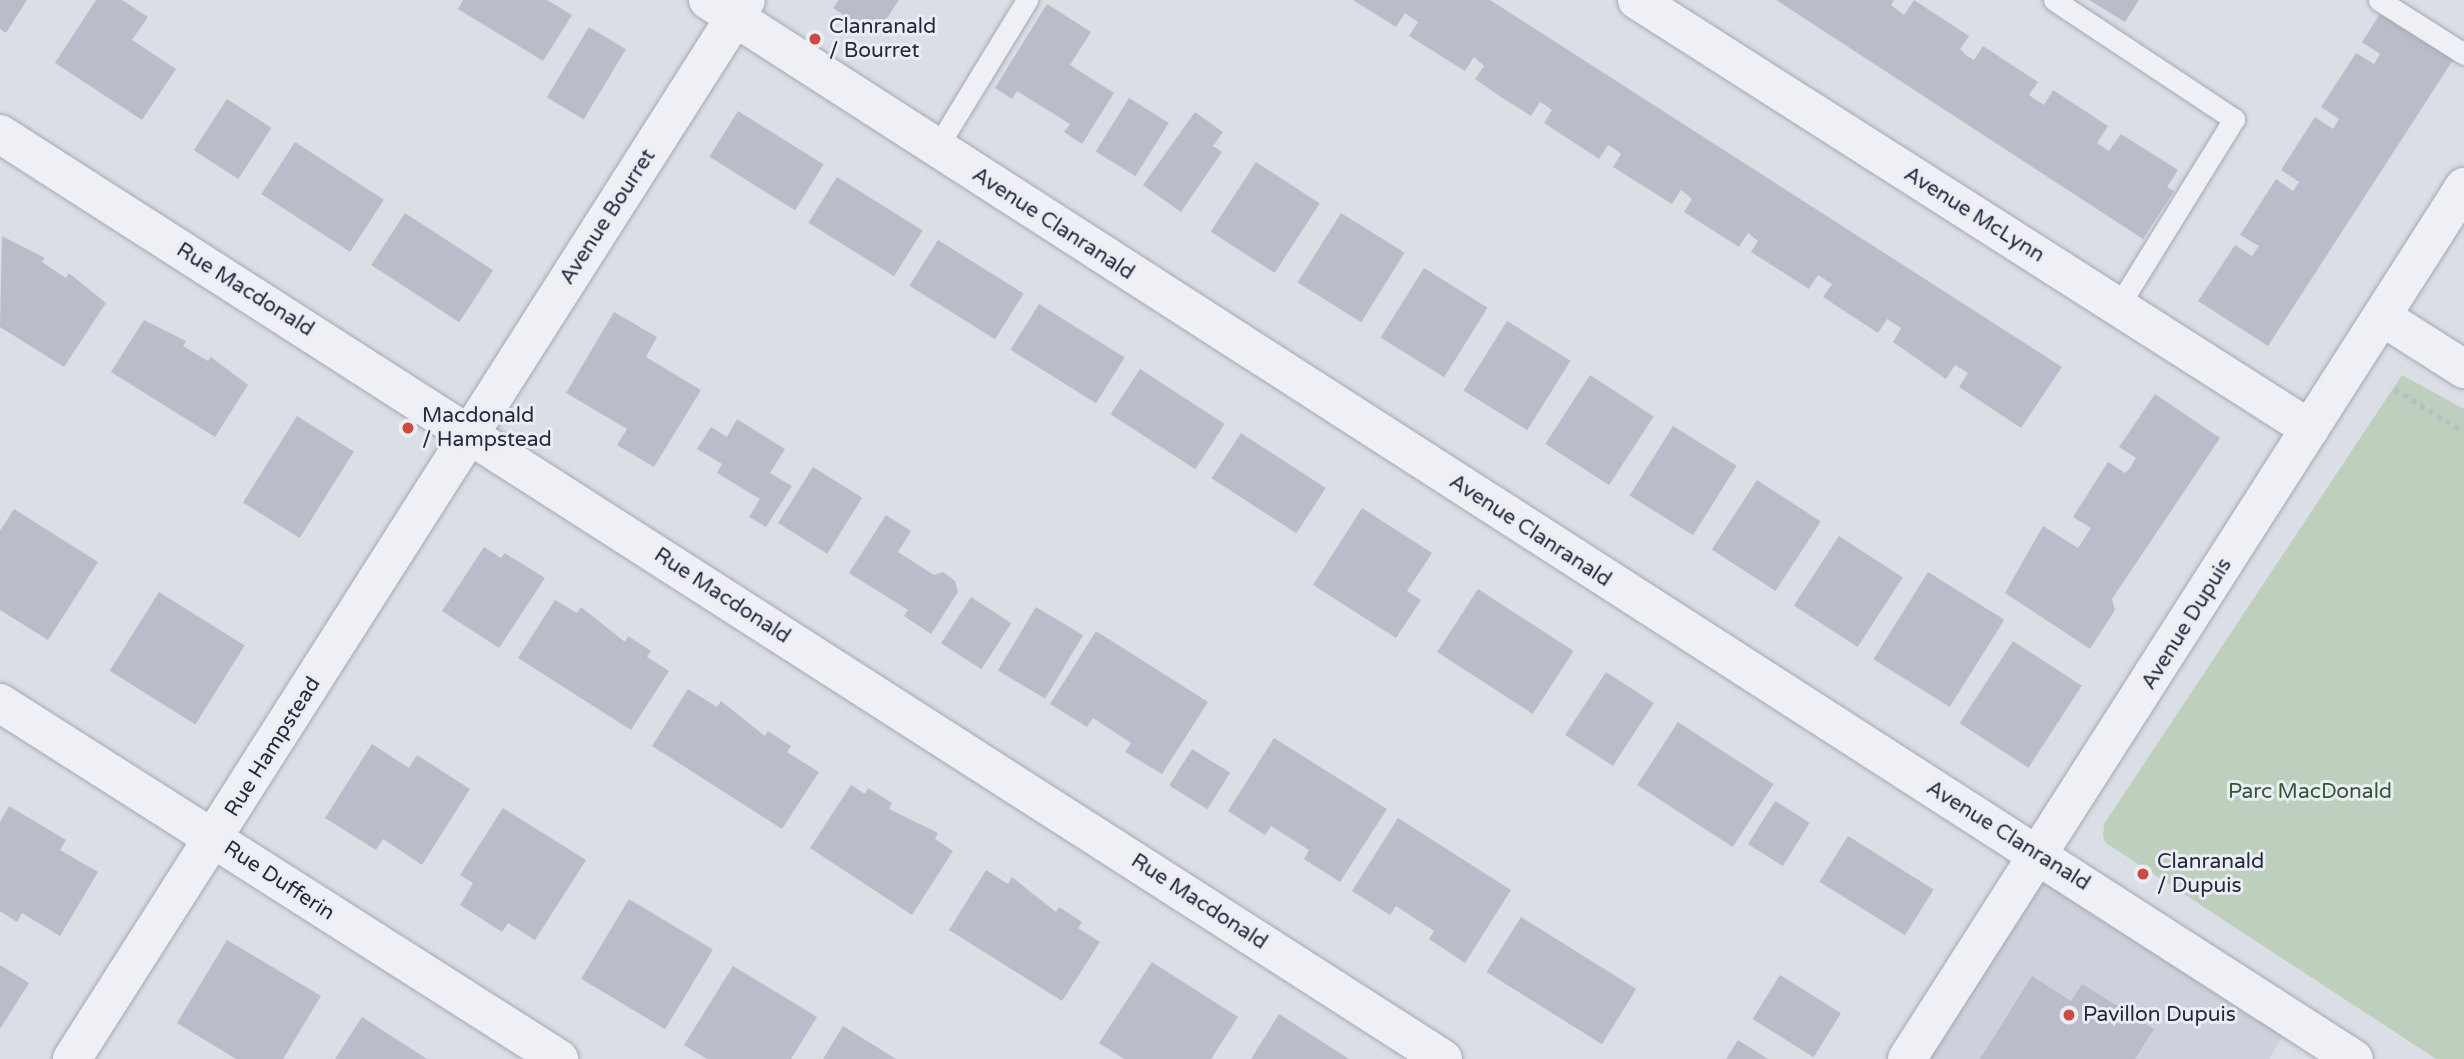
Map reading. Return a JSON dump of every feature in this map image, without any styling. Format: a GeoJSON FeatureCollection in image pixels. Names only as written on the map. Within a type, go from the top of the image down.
{"type":"FeatureCollection","features":[{"type":"Feature","properties":{"kind":"street","name":"Avenue McLynn"},"geometry":{"type":"LineString","coordinates":[[1637,0],[2310,429]]}},
{"type":"Feature","properties":{"kind":"street","name":"Avenue Clanranald"},"geometry":{"type":"LineString","coordinates":[[729,6],[936,149],[2354,1059]]}},
{"type":"Feature","properties":{"kind":"street","name":"Avenue Bourret"},"geometry":{"type":"LineString","coordinates":[[470,433],[729,6]]}},
{"type":"Feature","properties":{"kind":"street","name":"Rue Macdonald"},"geometry":{"type":"LineString","coordinates":[[0,134],[1443,1059]]}},
{"type":"Feature","properties":{"kind":"street","name":"Avenue Dupuis"},"geometry":{"type":"LineString","coordinates":[[1907,1059],[2310,429],[2384,318],[2464,187]]}},
{"type":"Feature","properties":{"kind":"street"},"geometry":{"type":"LineString","coordinates":[[2384,318],[2464,369]]}},
{"type":"Feature","properties":{"kind":"street","name":"Rue Hampstead"},"geometry":{"type":"LineString","coordinates":[[72,1059],[470,433]]}},
{"type":"Feature","properties":{"kind":"street","name":"Rue Dufferin"},"geometry":{"type":"LineString","coordinates":[[0,703],[559,1059]]}},
{"type":"Feature","properties":{"kind":"lane"},"geometry":{"type":"LineString","coordinates":[[936,149],[1027,0]]}},
{"type":"Feature","properties":{"kind":"lane"},"geometry":{"type":"LineString","coordinates":[[2054,0],[2234,119],[2118,307]]}},
{"type":"Feature","properties":{"kind":"lane"},"geometry":{"type":"LineString","coordinates":[[2379,0],[2464,54]]}},
{"type":"Feature","properties":{"kind":"path"},"geometry":{"type":"LineString","coordinates":[[2395,388],[2464,432]]}},
{"type":"Feature","properties":{"kind":"shaded area"},"geometry":{"type":"Polygon","coordinates":[[[2039,856],[2292,1020],[2269,1059],[1907,1059],[2039,856]]]}},
{"type":"Feature","properties":{"kind":"green space","name":"Parc MacDonald"},"geometry":{"type":"Polygon","coordinates":[[[2402,375],[2464,409],[2464,1059],[2436,1059],[2106,843],[2103,836],[2104,824],[2402,375]]]}},
{"type":"Feature","properties":{"kind":"building"},"geometry":{"type":"Polygon","coordinates":[[[0,0],[27,0],[6,33],[0,29],[0,0]]]}},
{"type":"Feature","properties":{"kind":"building"},"geometry":{"type":"Polygon","coordinates":[[[96,0],[122,0],[148,17],[132,40],[176,69],[142,120],[55,63],[96,0]]]}},
{"type":"Feature","properties":{"kind":"building"},"geometry":{"type":"Polygon","coordinates":[[[463,0],[547,0],[572,15],[543,61],[458,9],[463,0]]]}},
{"type":"Feature","properties":{"kind":"building"},"geometry":{"type":"Polygon","coordinates":[[[839,0],[899,0],[875,36],[833,8],[839,0]]]}},
{"type":"Feature","properties":{"kind":"building"},"geometry":{"type":"Polygon","coordinates":[[[1353,0],[1490,0],[2062,367],[2021,428],[1959,387],[1968,373],[1955,365],[1946,379],[1893,342],[1901,328],[1887,319],[1878,333],[1823,297],[1832,284],[1818,275],[1809,289],[1751,252],[1758,241],[1748,233],[1739,247],[1684,212],[1692,199],[1681,190],[1672,204],[1613,167],[1621,154],[1615,149],[1608,145],[1599,159],[1544,123],[1552,110],[1545,105],[1540,102],[1531,116],[1501,97],[1475,79],[1484,66],[1474,57],[1465,71],[1409,36],[1418,22],[1405,13],[1396,27],[1353,0]]]}},
{"type":"Feature","properties":{"kind":"building"},"geometry":{"type":"Polygon","coordinates":[[[1776,0],[1894,0],[1891,5],[1904,15],[1914,0],[1969,36],[1960,49],[1967,56],[1974,60],[1983,46],[2038,82],[2029,95],[2036,100],[2044,105],[2053,90],[2108,126],[2097,143],[2109,151],[2121,134],[2178,170],[2167,187],[2174,191],[2143,239],[1776,0]]]}},
{"type":"Feature","properties":{"kind":"building"},"geometry":{"type":"Polygon","coordinates":[[[2089,0],[2139,0],[2125,22],[2089,0]]]}},
{"type":"Feature","properties":{"kind":"building"},"geometry":{"type":"Polygon","coordinates":[[[1047,4],[1091,32],[1070,65],[1114,93],[1082,144],[1064,132],[1070,124],[1017,91],[1012,99],[995,88],[1047,4]]]}},
{"type":"Feature","properties":{"kind":"building"},"geometry":{"type":"Polygon","coordinates":[[[2380,14],[2453,60],[2268,346],[2198,301],[2235,245],[2252,256],[2259,246],[2240,235],[2276,179],[2293,191],[2299,182],[2281,170],[2315,117],[2333,129],[2339,119],[2321,107],[2356,53],[2374,64],[2380,54],[2362,42],[2380,14]]]}},
{"type":"Feature","properties":{"kind":"building"},"geometry":{"type":"Polygon","coordinates":[[[589,27],[626,49],[584,119],[547,97],[589,27]]]}},
{"type":"Feature","properties":{"kind":"building"},"geometry":{"type":"Polygon","coordinates":[[[1129,98],[1169,123],[1135,176],[1096,151],[1129,98]]]}},
{"type":"Feature","properties":{"kind":"building"},"geometry":{"type":"Polygon","coordinates":[[[227,99],[271,128],[238,179],[194,150],[227,99]]]}},
{"type":"Feature","properties":{"kind":"building"},"geometry":{"type":"Polygon","coordinates":[[[738,111],[824,165],[795,210],[709,157],[738,111]]]}},
{"type":"Feature","properties":{"kind":"building"},"geometry":{"type":"Polygon","coordinates":[[[1195,112],[1223,132],[1213,146],[1222,152],[1181,212],[1143,185],[1195,112]]]}},
{"type":"Feature","properties":{"kind":"building"},"geometry":{"type":"Polygon","coordinates":[[[295,142],[384,200],[350,252],[261,194],[295,142]]]}},
{"type":"Feature","properties":{"kind":"building"},"geometry":{"type":"Polygon","coordinates":[[[1256,162],[1320,203],[1275,273],[1211,232],[1256,162]]]}},
{"type":"Feature","properties":{"kind":"building"},"geometry":{"type":"Polygon","coordinates":[[[837,177],[923,231],[894,276],[808,223],[837,177]]]}},
{"type":"Feature","properties":{"kind":"building"},"geometry":{"type":"Polygon","coordinates":[[[405,213],[493,270],[459,322],[371,265],[405,213]]]}},
{"type":"Feature","properties":{"kind":"building"},"geometry":{"type":"Polygon","coordinates":[[[1341,213],[1405,253],[1361,322],[1298,283],[1341,213]]]}},
{"type":"Feature","properties":{"kind":"building"},"geometry":{"type":"Polygon","coordinates":[[[2,236],[45,258],[42,262],[66,278],[69,273],[106,303],[64,367],[0,327],[2,236]]]}},
{"type":"Feature","properties":{"kind":"building"},"geometry":{"type":"Polygon","coordinates":[[[938,240],[1024,294],[995,339],[909,286],[938,240]]]}},
{"type":"Feature","properties":{"kind":"building"},"geometry":{"type":"Polygon","coordinates":[[[1424,268],[1488,308],[1444,377],[1381,338],[1424,268]]]}},
{"type":"Feature","properties":{"kind":"building"},"geometry":{"type":"Polygon","coordinates":[[[1039,304],[1125,358],[1096,403],[1010,350],[1039,304]]]}},
{"type":"Feature","properties":{"kind":"building"},"geometry":{"type":"Polygon","coordinates":[[[614,312],[657,337],[646,357],[701,390],[654,467],[617,445],[627,429],[566,393],[614,312]]]}},
{"type":"Feature","properties":{"kind":"building"},"geometry":{"type":"Polygon","coordinates":[[[144,320],[186,341],[183,346],[208,361],[211,357],[248,385],[215,437],[111,372],[144,320]]]}},
{"type":"Feature","properties":{"kind":"building"},"geometry":{"type":"Polygon","coordinates":[[[1507,321],[1571,361],[1527,430],[1464,391],[1507,321]]]}},
{"type":"Feature","properties":{"kind":"building"},"geometry":{"type":"Polygon","coordinates":[[[1140,369],[1225,424],[1195,469],[1111,414],[1140,369]]]}},
{"type":"Feature","properties":{"kind":"building"},"geometry":{"type":"Polygon","coordinates":[[[1590,375],[1654,416],[1609,485],[1545,444],[1590,375]]]}},
{"type":"Feature","properties":{"kind":"building"},"geometry":{"type":"Polygon","coordinates":[[[2155,394],[2220,438],[2112,599],[2115,610],[2090,649],[2005,593],[2043,526],[2078,548],[2091,528],[2073,517],[2108,462],[2125,473],[2130,468],[2136,458],[2119,447],[2155,394]]]}},
{"type":"Feature","properties":{"kind":"building"},"geometry":{"type":"Polygon","coordinates":[[[297,416],[354,452],[300,538],[243,503],[297,416]]]}},
{"type":"Feature","properties":{"kind":"building"},"geometry":{"type":"Polygon","coordinates":[[[737,419],[785,449],[770,473],[792,486],[766,527],[749,517],[760,499],[717,473],[722,464],[697,449],[711,427],[727,437],[737,419]]]}},
{"type":"Feature","properties":{"kind":"building"},"geometry":{"type":"Polygon","coordinates":[[[1673,426],[1737,466],[1693,535],[1630,496],[1673,426]]]}},
{"type":"Feature","properties":{"kind":"building"},"geometry":{"type":"Polygon","coordinates":[[[1241,433],[1326,488],[1296,533],[1212,478],[1241,433]]]}},
{"type":"Feature","properties":{"kind":"building"},"geometry":{"type":"Polygon","coordinates":[[[813,467],[862,498],[827,554],[778,523],[813,467]]]}},
{"type":"Feature","properties":{"kind":"building"},"geometry":{"type":"Polygon","coordinates":[[[1757,480],[1821,521],[1776,591],[1712,550],[1757,480]]]}},
{"type":"Feature","properties":{"kind":"building"},"geometry":{"type":"Polygon","coordinates":[[[1362,508],[1432,553],[1407,591],[1421,600],[1396,638],[1313,585],[1362,508]]]}},
{"type":"Feature","properties":{"kind":"building"},"geometry":{"type":"Polygon","coordinates":[[[14,509],[98,562],[48,640],[0,610],[0,531],[14,509]]]}},
{"type":"Feature","properties":{"kind":"building"},"geometry":{"type":"Polygon","coordinates":[[[886,515],[911,531],[898,552],[934,575],[943,572],[955,581],[958,592],[931,634],[904,616],[908,610],[849,573],[886,515]]]}},
{"type":"Feature","properties":{"kind":"building"},"geometry":{"type":"Polygon","coordinates":[[[1839,536],[1903,577],[1858,647],[1794,606],[1839,536]]]}},
{"type":"Feature","properties":{"kind":"building"},"geometry":{"type":"Polygon","coordinates":[[[484,547],[501,558],[505,553],[545,578],[499,648],[442,611],[484,547]]]}},
{"type":"Feature","properties":{"kind":"building"},"geometry":{"type":"Polygon","coordinates":[[[1928,572],[2004,620],[1950,707],[1873,659],[1928,572]]]}},
{"type":"Feature","properties":{"kind":"building"},"geometry":{"type":"Polygon","coordinates":[[[1478,589],[1574,651],[1533,714],[1437,652],[1478,589]]]}},
{"type":"Feature","properties":{"kind":"building"},"geometry":{"type":"Polygon","coordinates":[[[159,592],[245,646],[195,724],[110,671],[159,592]]]}},
{"type":"Feature","properties":{"kind":"building"},"geometry":{"type":"Polygon","coordinates":[[[971,597],[1011,623],[981,669],[941,643],[971,597]]]}},
{"type":"Feature","properties":{"kind":"building"},"geometry":{"type":"Polygon","coordinates":[[[555,600],[577,613],[581,607],[625,642],[628,636],[651,651],[647,657],[669,671],[631,730],[518,658],[555,600]]]}},
{"type":"Feature","properties":{"kind":"building"},"geometry":{"type":"Polygon","coordinates":[[[1036,607],[1083,635],[1045,699],[998,670],[1036,607]]]}},
{"type":"Feature","properties":{"kind":"building"},"geometry":{"type":"Polygon","coordinates":[[[1096,631],[1208,702],[1162,774],[1125,752],[1131,743],[1093,718],[1087,727],[1050,704],[1096,631]]]}},
{"type":"Feature","properties":{"kind":"building"},"geometry":{"type":"Polygon","coordinates":[[[2013,641],[2082,686],[2028,768],[1960,723],[2013,641]]]}},
{"type":"Feature","properties":{"kind":"building"},"geometry":{"type":"Polygon","coordinates":[[[1606,672],[1654,703],[1613,766],[1565,735],[1606,672]]]}},
{"type":"Feature","properties":{"kind":"building"},"geometry":{"type":"Polygon","coordinates":[[[688,689],[717,707],[721,701],[765,736],[768,731],[791,746],[787,752],[819,772],[782,829],[652,746],[688,689]]]}},
{"type":"Feature","properties":{"kind":"building"},"geometry":{"type":"Polygon","coordinates":[[[1678,722],[1774,784],[1733,847],[1637,785],[1678,722]]]}},
{"type":"Feature","properties":{"kind":"building"},"geometry":{"type":"Polygon","coordinates":[[[1274,738],[1387,809],[1340,882],[1304,859],[1309,850],[1271,826],[1265,835],[1228,811],[1274,738]]]}},
{"type":"Feature","properties":{"kind":"building"},"geometry":{"type":"Polygon","coordinates":[[[372,744],[409,768],[417,755],[470,789],[422,865],[383,839],[376,850],[325,818],[372,744]]]}},
{"type":"Feature","properties":{"kind":"building"},"geometry":{"type":"Polygon","coordinates":[[[1192,749],[1230,773],[1207,809],[1169,785],[1192,749]]]}},
{"type":"Feature","properties":{"kind":"building"},"geometry":{"type":"Polygon","coordinates":[[[851,785],[865,794],[868,788],[892,803],[889,809],[938,833],[935,839],[953,851],[912,915],[810,848],[851,785]]]}},
{"type":"Feature","properties":{"kind":"building"},"geometry":{"type":"Polygon","coordinates":[[[1775,801],[1810,823],[1783,866],[1748,844],[1775,801]]]}},
{"type":"Feature","properties":{"kind":"building"},"geometry":{"type":"Polygon","coordinates":[[[9,806],[66,840],[60,850],[98,872],[60,936],[22,913],[17,922],[0,911],[0,822],[9,806]]]}},
{"type":"Feature","properties":{"kind":"building"},"geometry":{"type":"Polygon","coordinates":[[[503,808],[586,860],[535,940],[508,923],[502,932],[460,905],[473,883],[460,875],[503,808]]]}},
{"type":"Feature","properties":{"kind":"building"},"geometry":{"type":"Polygon","coordinates":[[[1398,818],[1511,890],[1465,963],[1429,939],[1434,931],[1396,906],[1390,915],[1352,891],[1398,818]]]}},
{"type":"Feature","properties":{"kind":"building"},"geometry":{"type":"Polygon","coordinates":[[[1848,836],[1934,890],[1905,935],[1819,882],[1848,836]]]}},
{"type":"Feature","properties":{"kind":"building"},"geometry":{"type":"Polygon","coordinates":[[[986,870],[1008,884],[1012,877],[1056,912],[1059,907],[1082,922],[1078,928],[1100,942],[1062,1001],[949,930],[986,870]]]}},
{"type":"Feature","properties":{"kind":"building"},"geometry":{"type":"Polygon","coordinates":[[[629,899],[713,949],[665,1029],[581,979],[629,899]]]}},
{"type":"Feature","properties":{"kind":"building"},"geometry":{"type":"Polygon","coordinates":[[[1521,917],[1636,989],[1602,1044],[1487,972],[1521,917]]]}},
{"type":"Feature","properties":{"kind":"building"},"geometry":{"type":"Polygon","coordinates":[[[227,940],[321,996],[283,1059],[236,1059],[177,1023],[227,940]]]}},
{"type":"Feature","properties":{"kind":"building"},"geometry":{"type":"Polygon","coordinates":[[[1152,962],[1238,1017],[1211,1059],[1124,1059],[1099,1043],[1152,962]]]}},
{"type":"Feature","properties":{"kind":"building"},"geometry":{"type":"Polygon","coordinates":[[[0,965],[29,983],[0,1029],[0,965]]]}},
{"type":"Feature","properties":{"kind":"building"},"geometry":{"type":"Polygon","coordinates":[[[733,966],[817,1017],[791,1059],[707,1059],[684,1045],[733,966]]]}},
{"type":"Feature","properties":{"kind":"building"},"geometry":{"type":"Polygon","coordinates":[[[1780,975],[1841,1013],[1814,1057],[1752,1019],[1780,975]]]}},
{"type":"Feature","properties":{"kind":"building","name":"Pavillon Dupuis"},"geometry":{"type":"Polygon","coordinates":[[[2032,976],[2071,1001],[2082,984],[2154,1029],[2135,1059],[1980,1059],[2032,976]]]}},
{"type":"Feature","properties":{"kind":"building"},"geometry":{"type":"Polygon","coordinates":[[[1279,1014],[1349,1059],[1251,1059],[1279,1014]]]}},
{"type":"Feature","properties":{"kind":"building"},"geometry":{"type":"Polygon","coordinates":[[[362,1017],[427,1059],[335,1059],[362,1017]]]}},
{"type":"Feature","properties":{"kind":"building"},"geometry":{"type":"Polygon","coordinates":[[[843,1026],[896,1059],[823,1059],[843,1026]]]}},
{"type":"Feature","properties":{"kind":"building"},"geometry":{"type":"Polygon","coordinates":[[[1738,1040],[1768,1059],[1726,1059],[1738,1040]]]}},
{"type":"Feature","properties":{"kind":"place","name":"Clanranald / Bourret"},"geometry":{"type":"Point","coordinates":[815,39]}},
{"type":"Feature","properties":{"kind":"place","name":"Macdonald / Hampstead"},"geometry":{"type":"Point","coordinates":[408,428]}},
{"type":"Feature","properties":{"kind":"place","name":"Clanranald / Dupuis"},"geometry":{"type":"Point","coordinates":[2143,874]}},
{"type":"Feature","properties":{"kind":"place","name":"Pavillon Dupuis"},"geometry":{"type":"Point","coordinates":[2069,1015]}}]}
